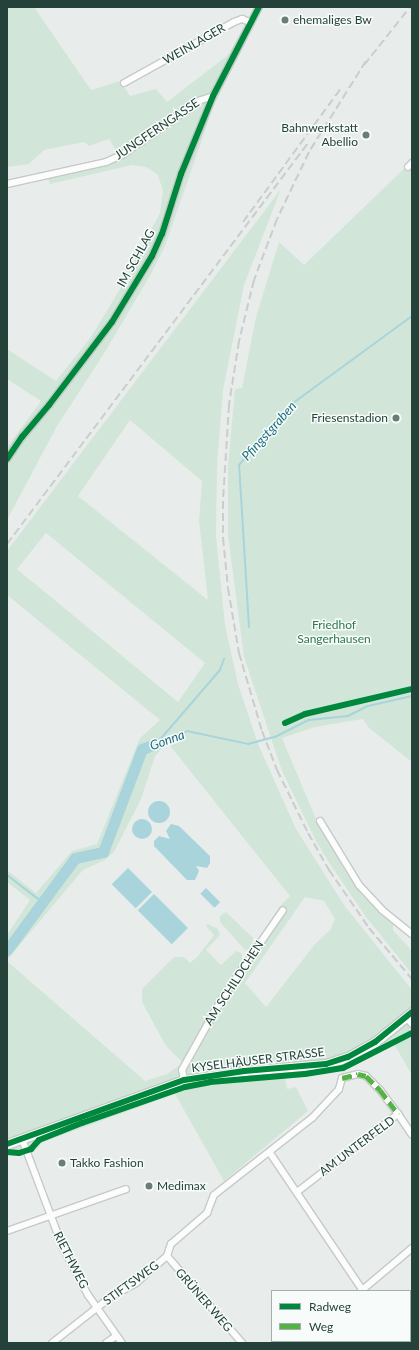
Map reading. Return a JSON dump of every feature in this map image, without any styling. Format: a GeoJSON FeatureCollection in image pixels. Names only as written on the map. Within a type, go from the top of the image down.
{"type":"FeatureCollection","features":[{"type":"Feature","properties":{"kind":"main road","name":"KYSELHÄUSER STRASSE"},"geometry":{"type":"LineString","coordinates":[[7,1144],[184,1080],[244,1071],[326,1064],[363,1050],[410,1018]]}},
{"type":"Feature","properties":{"kind":"street"},"geometry":{"type":"LineString","coordinates":[[250,22],[259,7]]}},
{"type":"Feature","properties":{"kind":"street","name":"WEINLAGER"},"geometry":{"type":"LineString","coordinates":[[124,83],[234,22],[242,19],[250,22]]}},
{"type":"Feature","properties":{"kind":"street","name":"IM SCHLAG"},"geometry":{"type":"LineString","coordinates":[[7,459],[22,437],[49,405],[112,322],[152,256],[162,234],[181,174],[213,96],[250,22]]}},
{"type":"Feature","properties":{"kind":"street","name":"JUNGFERNGASSE"},"geometry":{"type":"LineString","coordinates":[[7,184],[106,162],[122,155],[201,100],[213,96]]}},
{"type":"Feature","properties":{"kind":"street"},"geometry":{"type":"LineString","coordinates":[[320,821],[359,885],[382,910],[412,934]]}},
{"type":"Feature","properties":{"kind":"street","name":"AM SCHILDCHEN"},"geometry":{"type":"LineString","coordinates":[[184,1080],[182,1070],[224,995],[283,910]]}},
{"type":"Feature","properties":{"kind":"street"},"geometry":{"type":"LineString","coordinates":[[361,1290],[270,1153],[324,1107],[339,1089],[342,1078],[358,1074],[366,1076],[380,1090],[398,1114]]}},
{"type":"Feature","properties":{"kind":"street","name":"AM UNTERFELD"},"geometry":{"type":"LineString","coordinates":[[297,1192],[398,1114],[412,1136]]}},
{"type":"Feature","properties":{"kind":"street","name":"RIETHWEG"},"geometry":{"type":"LineString","coordinates":[[22,1138],[63,1248],[97,1308],[122,1343]]}},
{"type":"Feature","properties":{"kind":"street","name":"STIFTSWEG"},"geometry":{"type":"LineString","coordinates":[[52,1343],[97,1308],[136,1282],[167,1256],[169,1246],[207,1213],[214,1195],[270,1153]]}},
{"type":"Feature","properties":{"kind":"street","name":"RIETHWEG"},"geometry":{"type":"LineString","coordinates":[[7,1231],[126,1189]]}},
{"type":"Feature","properties":{"kind":"street"},"geometry":{"type":"LineString","coordinates":[[363,1290],[412,1248]]}},
{"type":"Feature","properties":{"kind":"street","name":"GRÜNER WEG"},"geometry":{"type":"LineString","coordinates":[[167,1256],[242,1343]]}},
{"type":"Feature","properties":{"kind":"street"},"geometry":{"type":"LineString","coordinates":[[106,1343],[116,1336]]}},
{"type":"Feature","properties":{"kind":"green space"},"geometry":{"type":"Polygon","coordinates":[[[7,7],[34,7],[91,90],[120,81],[130,96],[156,89],[167,102],[228,55],[238,38],[248,38],[214,105],[165,246],[152,272],[105,352],[57,426],[7,520],[7,447],[41,401],[7,379],[7,349],[56,381],[91,337],[123,284],[160,213],[163,191],[158,175],[146,167],[132,165],[50,184],[47,176],[120,157],[109,139],[89,146],[84,142],[44,150],[29,164],[7,167],[7,7]]]}},
{"type":"Feature","properties":{"kind":"green space","name":"Friedhof Sangerhausen"},"geometry":{"type":"Polygon","coordinates":[[[412,161],[412,762],[369,728],[363,719],[315,727],[282,738],[318,824],[349,877],[363,896],[393,923],[393,930],[412,951],[412,974],[366,917],[328,861],[316,841],[282,771],[244,657],[228,536],[228,466],[235,389],[242,388],[256,317],[279,242],[304,265],[412,161]]]}},
{"type":"Feature","properties":{"kind":"green space"},"geometry":{"type":"Polygon","coordinates":[[[281,189],[244,285],[223,390],[217,465],[216,536],[225,625],[238,684],[258,744],[296,829],[344,905],[412,990],[412,1075],[394,1044],[346,1069],[326,1074],[285,1078],[287,1089],[296,1087],[308,1111],[224,1181],[175,1094],[43,1142],[36,1150],[22,1156],[7,1155],[7,961],[145,1081],[167,1074],[183,1063],[166,1046],[142,1002],[142,989],[174,957],[184,957],[190,963],[198,956],[214,935],[206,926],[208,924],[218,929],[220,935],[206,950],[221,965],[236,951],[239,952],[242,954],[242,964],[280,906],[290,896],[167,742],[155,756],[141,799],[114,852],[105,860],[83,870],[7,960],[7,935],[30,900],[7,882],[7,870],[36,893],[72,851],[97,844],[140,738],[160,720],[7,595],[7,551],[281,189]],[[130,420],[78,496],[208,600],[199,521],[202,481],[130,420]],[[46,533],[17,569],[178,702],[205,663],[46,533]],[[305,897],[245,983],[266,1007],[315,944],[330,930],[335,919],[324,901],[305,897]]]}},
{"type":"Feature","properties":{"kind":"green space"},"geometry":{"type":"Polygon","coordinates":[[[226,912],[253,938],[251,949],[245,950],[220,922],[220,916],[226,912]]]}},
{"type":"Feature","properties":{"kind":"water"},"geometry":{"type":"Polygon","coordinates":[[[159,801],[163,802],[169,808],[169,816],[163,822],[159,823],[155,822],[149,816],[148,812],[149,808],[155,802],[159,801]]]}},
{"type":"Feature","properties":{"kind":"water"},"geometry":{"type":"Polygon","coordinates":[[[142,819],[149,822],[152,829],[149,836],[142,839],[135,836],[132,829],[135,822],[142,819]]]}},
{"type":"Feature","properties":{"kind":"water"},"geometry":{"type":"Polygon","coordinates":[[[171,824],[179,826],[210,856],[210,863],[207,868],[196,866],[199,871],[195,880],[187,880],[154,846],[154,841],[159,836],[170,839],[166,831],[171,824]]]}},
{"type":"Feature","properties":{"kind":"water"},"geometry":{"type":"Polygon","coordinates":[[[128,868],[152,892],[136,908],[112,884],[128,868]]]}},
{"type":"Feature","properties":{"kind":"water"},"geometry":{"type":"Polygon","coordinates":[[[206,888],[220,902],[214,908],[200,894],[206,888]]]}},
{"type":"Feature","properties":{"kind":"water"},"geometry":{"type":"Polygon","coordinates":[[[154,894],[188,928],[172,944],[138,910],[154,894]]]}},
{"type":"Feature","properties":{"kind":"waterway","name":"Pfingstgraben"},"geometry":{"type":"LineString","coordinates":[[249,627],[239,465],[289,406],[412,316]]}},
{"type":"Feature","properties":{"kind":"waterway","name":"Pfingstgraben"},"geometry":{"type":"LineString","coordinates":[[158,742],[220,670],[224,659]]}},
{"type":"Feature","properties":{"kind":"waterway","name":"Gonna"},"geometry":{"type":"LineString","coordinates":[[158,743],[187,731],[248,744],[275,737],[309,720],[348,716],[368,706],[412,696]]}},
{"type":"Feature","properties":{"kind":"waterway","name":"Gonna"},"geometry":{"type":"LineString","coordinates":[[7,950],[75,858],[103,852],[142,749],[158,743]]}},
{"type":"Feature","properties":{"kind":"waterway"},"geometry":{"type":"LineString","coordinates":[[7,875],[42,902]]}},
{"type":"Feature","properties":{"kind":"railway"},"geometry":{"type":"LineString","coordinates":[[364,65],[410,7]]}},
{"type":"Feature","properties":{"kind":"railway"},"geometry":{"type":"LineString","coordinates":[[366,61],[309,152],[277,219],[254,280],[239,341],[229,405],[223,501],[223,538],[228,588],[239,653],[262,731],[277,770],[308,833],[329,870],[369,928],[412,979]]}},
{"type":"Feature","properties":{"kind":"railway"},"geometry":{"type":"LineString","coordinates":[[243,222],[341,88]]}},
{"type":"Feature","properties":{"kind":"railway"},"geometry":{"type":"LineString","coordinates":[[7,544],[308,143]]}},
{"type":"Feature","properties":{"kind":"marked path"},"geometry":{"type":"LineString","coordinates":[[342,1078],[358,1074],[366,1076],[380,1090],[398,1114]]}},
{"type":"Feature","properties":{"kind":"cycle path"},"geometry":{"type":"LineString","coordinates":[[7,459],[22,437],[49,405],[112,322],[152,256],[162,234],[181,174],[213,96],[259,7]]}},
{"type":"Feature","properties":{"kind":"cycle path"},"geometry":{"type":"LineString","coordinates":[[285,723],[305,714],[412,689]]}},
{"type":"Feature","properties":{"kind":"cycle path"},"geometry":{"type":"LineString","coordinates":[[7,1144],[184,1080],[244,1071],[326,1064],[348,1057],[375,1042],[412,1012]]}},
{"type":"Feature","properties":{"kind":"cycle path"},"geometry":{"type":"LineString","coordinates":[[7,1152],[19,1153],[31,1149],[39,1140],[82,1123],[185,1087],[210,1082],[305,1074],[343,1068],[412,1033]]}},
{"type":"Feature","properties":{"kind":"place","name":"ehemaliges Bw"},"geometry":{"type":"Point","coordinates":[285,20]}},
{"type":"Feature","properties":{"kind":"place","name":"Bahnwerkstatt Abellio"},"geometry":{"type":"Point","coordinates":[366,135]}},
{"type":"Feature","properties":{"kind":"place","name":"Friesenstadion"},"geometry":{"type":"Point","coordinates":[396,418]}},
{"type":"Feature","properties":{"kind":"place","name":"Takko Fashion"},"geometry":{"type":"Point","coordinates":[62,1163]}},
{"type":"Feature","properties":{"kind":"place","name":"Medimax"},"geometry":{"type":"Point","coordinates":[149,1186]}}]}
